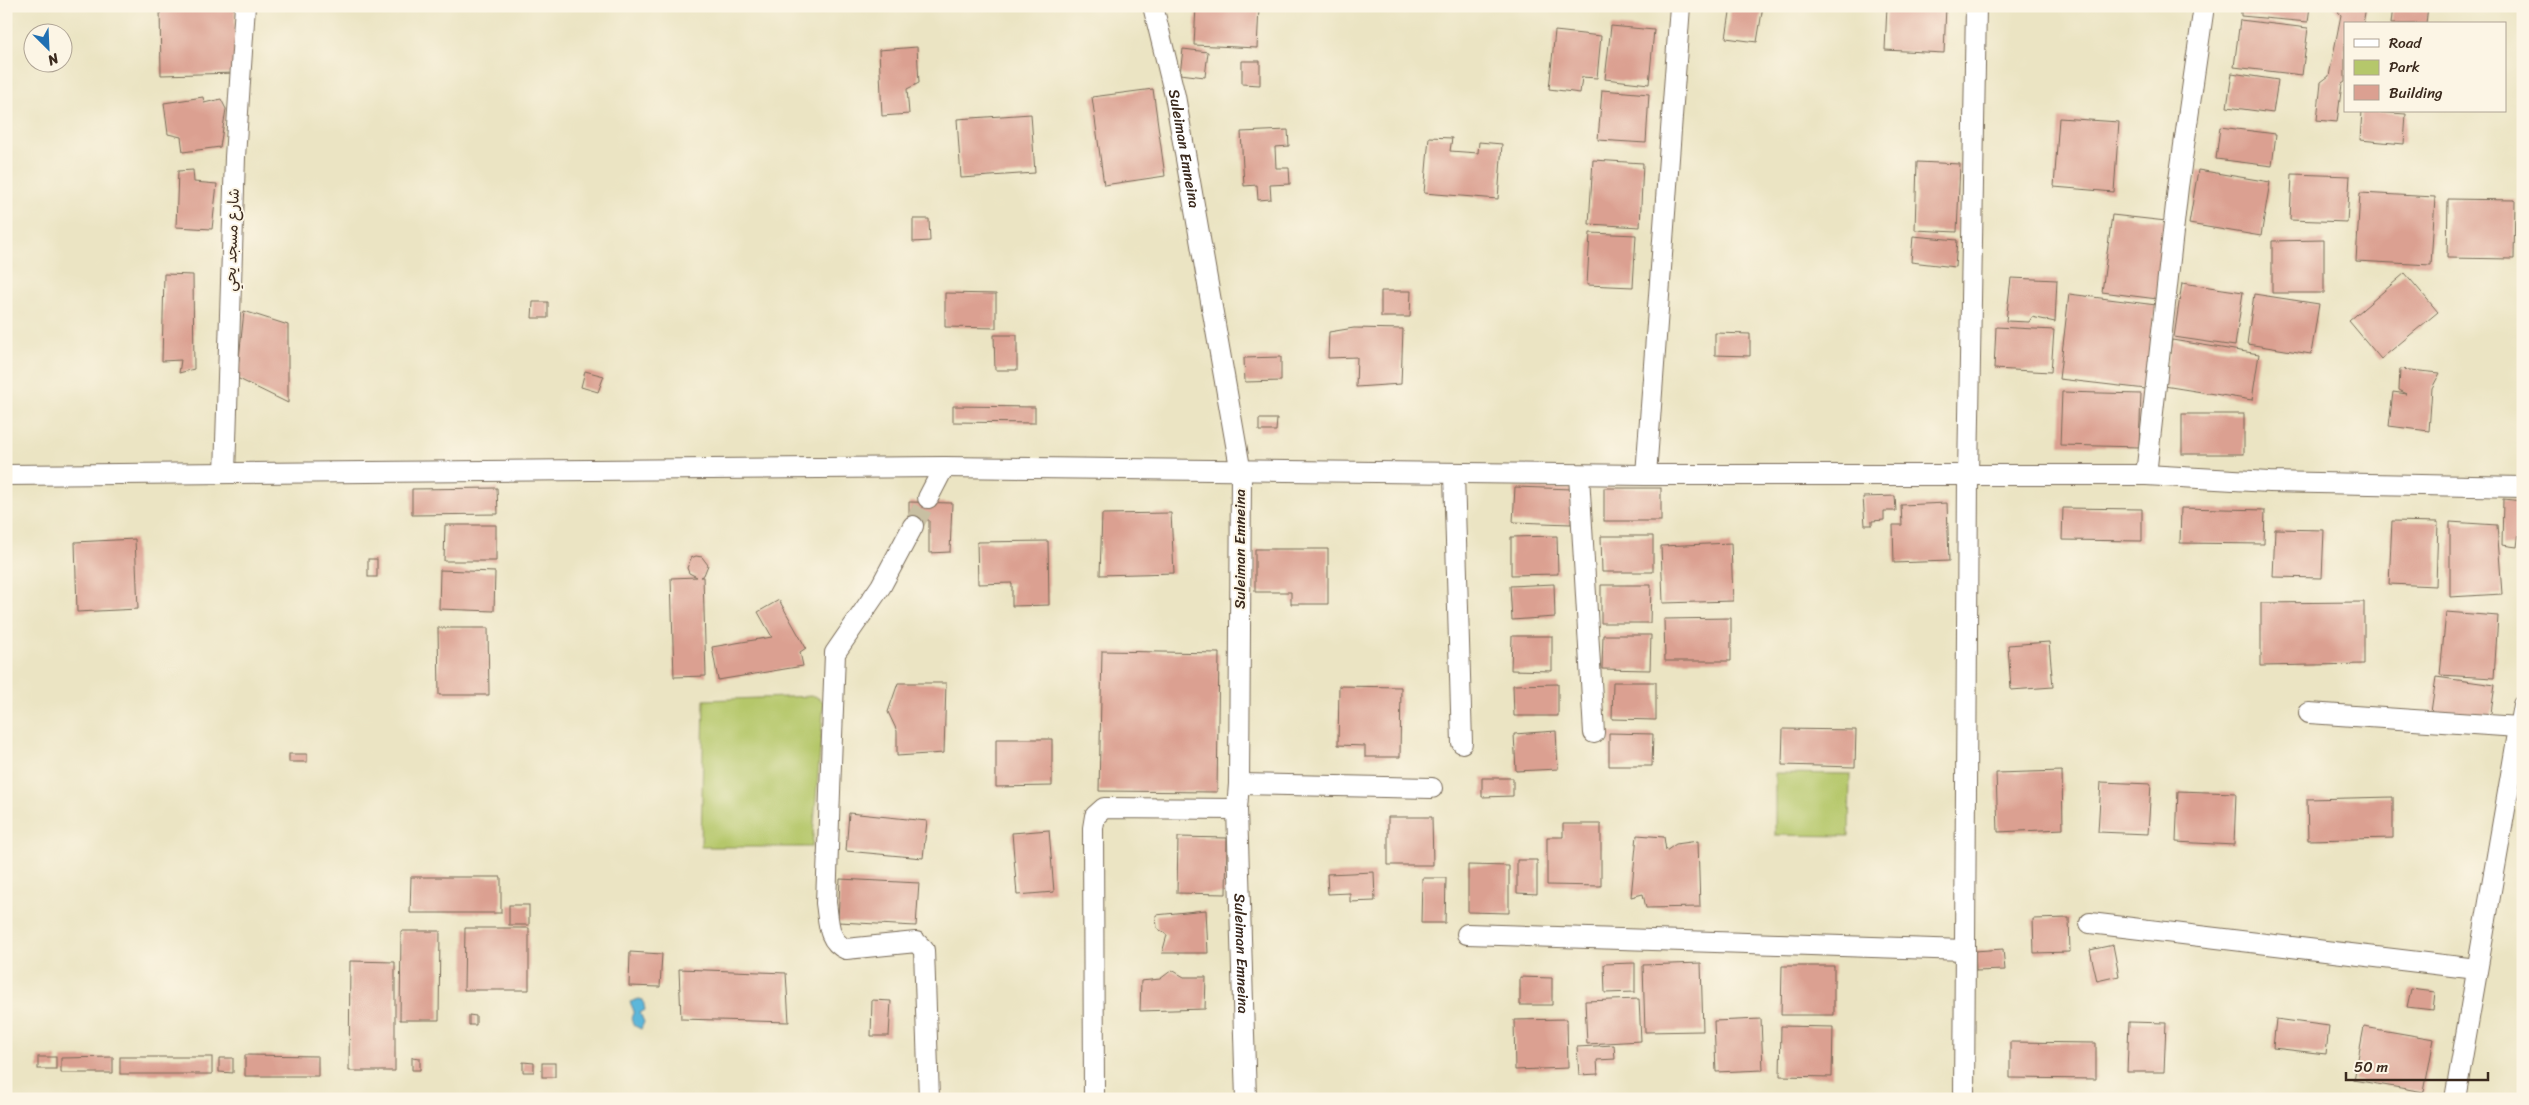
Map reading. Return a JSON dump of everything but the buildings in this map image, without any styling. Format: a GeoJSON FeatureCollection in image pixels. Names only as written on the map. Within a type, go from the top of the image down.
{"type":"FeatureCollection","features":[{"type":"Feature","properties":{"kind":"street","name":"شارع مسجد يحي"},"geometry":{"type":"LineString","coordinates":[[224,473],[235,157],[245,6]]}},
{"type":"Feature","properties":{"kind":"street","name":"Suleiman Emneina"},"geometry":{"type":"LineString","coordinates":[[1153,6],[1175,96],[1241,472],[1239,784],[1237,808],[1246,1099]]}},
{"type":"Feature","properties":{"kind":"street"},"geometry":{"type":"LineString","coordinates":[[1646,475],[1680,6]]}},
{"type":"Feature","properties":{"kind":"street"},"geometry":{"type":"LineString","coordinates":[[1964,1099],[1968,476],[1976,6]]}},
{"type":"Feature","properties":{"kind":"street"},"geometry":{"type":"LineString","coordinates":[[2146,475],[2178,187],[2204,6]]}},
{"type":"Feature","properties":{"kind":"street"},"geometry":{"type":"LineString","coordinates":[[928,498],[944,467]]}},
{"type":"Feature","properties":{"kind":"street"},"geometry":{"type":"LineString","coordinates":[[6,475],[944,467],[1579,475],[2146,475],[2269,482],[2523,487]]}},
{"type":"Feature","properties":{"kind":"street"},"geometry":{"type":"LineString","coordinates":[[1454,474],[1462,743]]}},
{"type":"Feature","properties":{"kind":"street"},"geometry":{"type":"LineString","coordinates":[[1579,475],[1594,733]]}},
{"type":"Feature","properties":{"kind":"street"},"geometry":{"type":"LineString","coordinates":[[913,526],[881,586],[835,653],[826,903],[830,935],[834,942],[846,949],[916,942],[924,950],[929,1099]]}},
{"type":"Feature","properties":{"kind":"street"},"geometry":{"type":"LineString","coordinates":[[2455,1099],[2477,969],[2514,799],[2518,727],[2523,705]]}},
{"type":"Feature","properties":{"kind":"street"},"geometry":{"type":"LineString","coordinates":[[2309,713],[2518,727]]}},
{"type":"Feature","properties":{"kind":"street"},"geometry":{"type":"LineString","coordinates":[[1239,784],[1432,788]]}},
{"type":"Feature","properties":{"kind":"street"},"geometry":{"type":"LineString","coordinates":[[1094,1099],[1093,828],[1095,816],[1104,808],[1237,808]]}},
{"type":"Feature","properties":{"kind":"street"},"geometry":{"type":"LineString","coordinates":[[2090,923],[2477,969]]}},
{"type":"Feature","properties":{"kind":"street"},"geometry":{"type":"LineString","coordinates":[[1467,934],[1965,950]]}},
{"type":"Feature","properties":{"kind":"green space"},"geometry":{"type":"Polygon","coordinates":[[[815,696],[824,702],[812,847],[701,847],[704,700],[815,696]]]}},
{"type":"Feature","properties":{"kind":"green space"},"geometry":{"type":"Polygon","coordinates":[[[1775,773],[1850,774],[1849,836],[1775,835],[1775,773]]]}},
{"type":"Feature","properties":{"kind":"water"},"geometry":{"type":"Polygon","coordinates":[[[639,999],[643,1000],[645,1010],[640,1013],[644,1022],[641,1029],[633,1025],[631,1018],[634,1011],[630,1002],[639,999]]]}},
{"type":"Feature","properties":{"kind":"tunnel"},"geometry":{"type":"LineString","coordinates":[[913,526],[928,498]]}}]}
